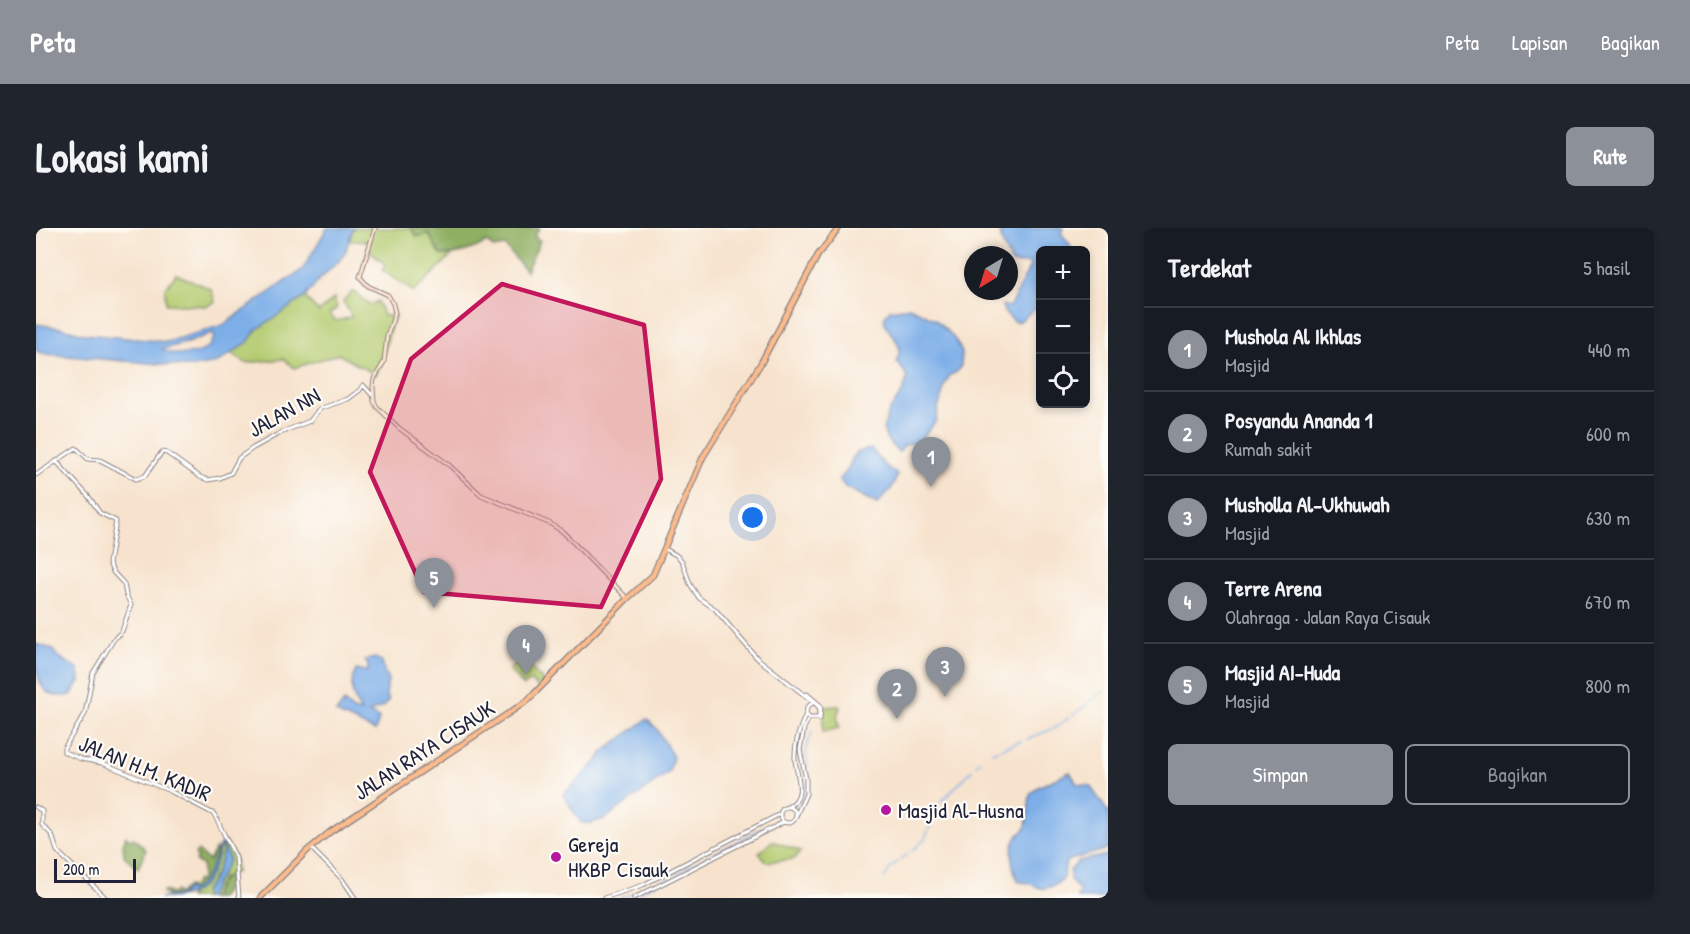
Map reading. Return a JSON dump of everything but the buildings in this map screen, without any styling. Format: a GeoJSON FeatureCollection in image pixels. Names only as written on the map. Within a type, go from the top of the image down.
{"type":"FeatureCollection","features":[{"type":"Feature","properties":{"kind":"main road"},"geometry":{"type":"LineString","coordinates":[[375,228],[360,277],[368,286],[388,295],[395,313],[387,336],[384,362],[374,382],[373,396],[377,407],[389,420],[449,465],[481,495],[551,524],[563,532],[627,598]]}},
{"type":"Feature","properties":{"kind":"main road","name":"JALAN RAYA CISAUK"},"geometry":{"type":"LineString","coordinates":[[260,898],[310,848],[349,819],[527,701],[627,598],[653,575],[704,457],[761,363],[818,255],[839,228]]}},
{"type":"Feature","properties":{"kind":"street","name":"JALAN NN"},"geometry":{"type":"LineString","coordinates":[[36,475],[76,448],[88,459],[100,460],[138,479],[145,476],[162,452],[208,480],[225,476],[233,471],[241,456],[253,448],[282,432],[310,421],[319,409],[348,399],[363,385],[373,396]]}},
{"type":"Feature","properties":{"kind":"street","name":"JALAN H.M. KADIR"},"geometry":{"type":"LineString","coordinates":[[56,461],[89,497],[100,513],[116,521],[110,563],[113,572],[124,584],[131,604],[122,631],[114,639],[93,673],[85,714],[64,752],[81,759],[102,763],[170,791],[214,814],[236,858],[239,898]]}},
{"type":"Feature","properties":{"kind":"street"},"geometry":{"type":"LineString","coordinates":[[664,549],[682,561],[690,584],[699,598],[716,609],[756,658],[814,702],[819,708],[818,718]]}},
{"type":"Feature","properties":{"kind":"street"},"geometry":{"type":"LineString","coordinates":[[806,696],[807,694],[821,706],[818,718]]}},
{"type":"Feature","properties":{"kind":"street"},"geometry":{"type":"LineString","coordinates":[[604,898],[630,891],[780,814],[784,807],[796,802],[800,792],[795,758],[797,738],[808,703],[806,696]]}},
{"type":"Feature","properties":{"kind":"street"},"geometry":{"type":"LineString","coordinates":[[807,707],[814,702]]}},
{"type":"Feature","properties":{"kind":"street"},"geometry":{"type":"LineString","coordinates":[[806,714],[809,718]]}},
{"type":"Feature","properties":{"kind":"street"},"geometry":{"type":"LineString","coordinates":[[809,718],[818,718]]}},
{"type":"Feature","properties":{"kind":"street"},"geometry":{"type":"LineString","coordinates":[[634,898],[784,822],[791,822],[807,794],[800,750],[804,728],[809,718]]}},
{"type":"Feature","properties":{"kind":"street"},"geometry":{"type":"LineString","coordinates":[[789,806],[795,811],[796,816]]}},
{"type":"Feature","properties":{"kind":"street"},"geometry":{"type":"LineString","coordinates":[[36,807],[42,812],[42,825],[52,835],[57,851],[106,898]]}},
{"type":"Feature","properties":{"kind":"street"},"geometry":{"type":"LineString","coordinates":[[780,814],[784,822]]}},
{"type":"Feature","properties":{"kind":"street"},"geometry":{"type":"LineString","coordinates":[[310,848],[342,879],[355,898]]}},
{"type":"Feature","properties":{"kind":"street"},"geometry":{"type":"LineString","coordinates":[[669,871],[673,878]]}},
{"type":"Feature","properties":{"kind":"highlighted area"},"geometry":{"type":"Polygon","coordinates":[[[502,284],[644,325],[661,479],[601,607],[424,592],[370,472],[411,359],[502,284]]]}},
{"type":"Feature","properties":{"kind":"green space"},"geometry":{"type":"Polygon","coordinates":[[[353,228],[411,228],[417,236],[428,233],[441,255],[452,255],[414,292],[382,270],[386,265],[368,249],[370,241],[349,241],[353,228]]]}},
{"type":"Feature","properties":{"kind":"green space"},"geometry":{"type":"Polygon","coordinates":[[[411,228],[437,228],[440,231],[446,228],[513,230],[540,228],[534,236],[540,241],[526,271],[505,246],[493,248],[487,242],[465,252],[441,255],[428,233],[417,237],[411,228]]]}},
{"type":"Feature","properties":{"kind":"green space"},"geometry":{"type":"Polygon","coordinates":[[[176,274],[211,289],[215,302],[206,306],[166,304],[165,289],[176,274]]]}},
{"type":"Feature","properties":{"kind":"green space"},"geometry":{"type":"Polygon","coordinates":[[[353,291],[370,305],[378,301],[383,316],[395,316],[376,375],[338,354],[294,368],[284,359],[246,363],[231,353],[248,342],[256,330],[305,297],[319,312],[334,298],[337,308],[329,314],[336,321],[352,317],[343,301],[353,291]]]}},
{"type":"Feature","properties":{"kind":"green space"},"geometry":{"type":"Polygon","coordinates":[[[522,658],[544,682],[538,688],[531,681],[524,686],[509,670],[522,658]]]}},
{"type":"Feature","properties":{"kind":"green space"},"geometry":{"type":"Polygon","coordinates":[[[823,707],[840,707],[837,716],[839,728],[823,732],[823,707]]]}},
{"type":"Feature","properties":{"kind":"green space"},"geometry":{"type":"Polygon","coordinates":[[[126,836],[130,839],[134,838],[146,850],[138,868],[124,856],[123,844],[126,836]]]}},
{"type":"Feature","properties":{"kind":"green space"},"geometry":{"type":"Polygon","coordinates":[[[772,841],[801,851],[794,859],[766,862],[759,853],[772,841]]]}},
{"type":"Feature","properties":{"kind":"green space"},"geometry":{"type":"Polygon","coordinates":[[[226,842],[235,858],[236,873],[230,873],[222,879],[212,898],[208,898],[229,860],[225,848],[226,842]]]}},
{"type":"Feature","properties":{"kind":"green space"},"geometry":{"type":"Polygon","coordinates":[[[223,843],[218,868],[204,891],[206,898],[189,898],[191,893],[205,883],[223,843]]]}},
{"type":"Feature","properties":{"kind":"green space"},"geometry":{"type":"Polygon","coordinates":[[[216,848],[210,872],[197,888],[191,891],[188,889],[182,894],[172,897],[163,893],[163,891],[173,894],[176,891],[179,894],[188,886],[193,887],[197,880],[200,882],[202,865],[195,861],[197,858],[195,853],[198,851],[209,861],[216,848]]]}},
{"type":"Feature","properties":{"kind":"green space"},"geometry":{"type":"Polygon","coordinates":[[[228,875],[228,885],[220,898],[212,898],[223,878],[225,879],[228,875]]]}},
{"type":"Feature","properties":{"kind":"water"},"geometry":{"type":"Polygon","coordinates":[[[327,228],[353,228],[345,253],[305,297],[256,330],[248,342],[217,363],[193,367],[45,354],[36,351],[36,324],[84,334],[167,342],[223,325],[303,269],[327,228]],[[211,333],[190,342],[162,349],[178,354],[198,353],[208,347],[215,335],[211,333]]]}},
{"type":"Feature","properties":{"kind":"water"},"geometry":{"type":"Polygon","coordinates":[[[999,228],[1063,228],[1061,233],[1070,246],[1036,246],[1036,308],[1020,321],[1015,322],[1004,312],[1002,305],[1009,307],[1013,300],[1018,300],[1018,289],[1030,266],[1029,263],[1018,264],[1018,246],[1004,246],[999,228]]]}},
{"type":"Feature","properties":{"kind":"water"},"geometry":{"type":"Polygon","coordinates":[[[909,307],[935,319],[952,336],[962,353],[961,366],[957,372],[950,375],[945,385],[936,421],[919,442],[905,445],[899,452],[887,440],[883,429],[889,411],[902,393],[907,379],[897,362],[898,343],[886,326],[884,317],[890,310],[909,307]]]}},
{"type":"Feature","properties":{"kind":"water"},"geometry":{"type":"Polygon","coordinates":[[[871,449],[886,466],[898,475],[891,489],[877,504],[845,487],[839,479],[856,454],[871,449]]]}},
{"type":"Feature","properties":{"kind":"water"},"geometry":{"type":"Polygon","coordinates":[[[36,644],[52,649],[56,655],[79,670],[80,681],[71,695],[51,694],[40,683],[36,644]]]}},
{"type":"Feature","properties":{"kind":"water"},"geometry":{"type":"Polygon","coordinates":[[[375,658],[382,662],[388,678],[386,696],[389,699],[384,706],[368,713],[379,719],[375,731],[336,713],[344,702],[353,710],[361,712],[352,692],[352,681],[356,670],[368,671],[365,660],[375,658]]]}},
{"type":"Feature","properties":{"kind":"water"},"geometry":{"type":"Polygon","coordinates":[[[647,719],[657,729],[673,757],[669,772],[605,819],[581,823],[563,795],[599,759],[603,752],[647,719]]]}},
{"type":"Feature","properties":{"kind":"water"},"geometry":{"type":"Polygon","coordinates":[[[1070,772],[1077,784],[1090,786],[1108,812],[1108,849],[1066,861],[1063,880],[1047,888],[1042,889],[1019,882],[1014,872],[1012,854],[1014,842],[1025,828],[1030,794],[1038,787],[1070,772]]]}},
{"type":"Feature","properties":{"kind":"water"},"geometry":{"type":"Polygon","coordinates":[[[222,841],[229,860],[208,898],[205,897],[204,891],[218,869],[223,844],[218,851],[210,875],[200,888],[178,897],[160,898],[181,895],[187,889],[191,891],[198,887],[207,876],[222,841]]]}},
{"type":"Feature","properties":{"kind":"water"},"geometry":{"type":"Polygon","coordinates":[[[1108,855],[1108,898],[1077,898],[1080,891],[1070,880],[1070,870],[1079,861],[1108,855]]]}},
{"type":"Feature","properties":{"kind":"waterway"},"geometry":{"type":"LineString","coordinates":[[1073,715],[1104,691]]}},
{"type":"Feature","properties":{"kind":"waterway"},"geometry":{"type":"LineString","coordinates":[[1027,739],[1055,728],[1068,718]]}},
{"type":"Feature","properties":{"kind":"waterway"},"geometry":{"type":"LineString","coordinates":[[806,768],[806,748],[812,732]]}},
{"type":"Feature","properties":{"kind":"waterway"},"geometry":{"type":"LineString","coordinates":[[992,752],[1021,741]]}},
{"type":"Feature","properties":{"kind":"waterway"},"geometry":{"type":"LineString","coordinates":[[976,765],[980,761]]}},
{"type":"Feature","properties":{"kind":"waterway"},"geometry":{"type":"LineString","coordinates":[[941,802],[972,770]]}},
{"type":"Feature","properties":{"kind":"waterway"},"geometry":{"type":"LineString","coordinates":[[795,808],[803,793],[803,778]]}},
{"type":"Feature","properties":{"kind":"waterway"},"geometry":{"type":"LineString","coordinates":[[912,851],[924,840],[939,807]]}},
{"type":"Feature","properties":{"kind":"waterway"},"geometry":{"type":"LineString","coordinates":[[620,898],[646,889],[778,820]]}},
{"type":"Feature","properties":{"kind":"waterway"},"geometry":{"type":"LineString","coordinates":[[885,878],[891,867],[908,854]]}},
{"type":"Feature","properties":{"kind":"place","name":"Mushola Al Ikhlas"},"geometry":{"type":"Point","coordinates":[931,487]}},
{"type":"Feature","properties":{"kind":"place","name":"Masjid AI-Huda"},"geometry":{"type":"Point","coordinates":[434,608]}},
{"type":"Feature","properties":{"kind":"place","name":"Terre Arena"},"geometry":{"type":"Point","coordinates":[526,675]}},
{"type":"Feature","properties":{"kind":"place","name":"Musholla Al-Ukhuwah"},"geometry":{"type":"Point","coordinates":[945,697]}},
{"type":"Feature","properties":{"kind":"place","name":"Posyandu Ananda 1"},"geometry":{"type":"Point","coordinates":[897,719]}},
{"type":"Feature","properties":{"kind":"place","name":"Masjid Al-Husna"},"geometry":{"type":"Point","coordinates":[886,810]}},
{"type":"Feature","properties":{"kind":"place","name":"Gereja HKBP Cisauk"},"geometry":{"type":"Point","coordinates":[556,857]}}]}
